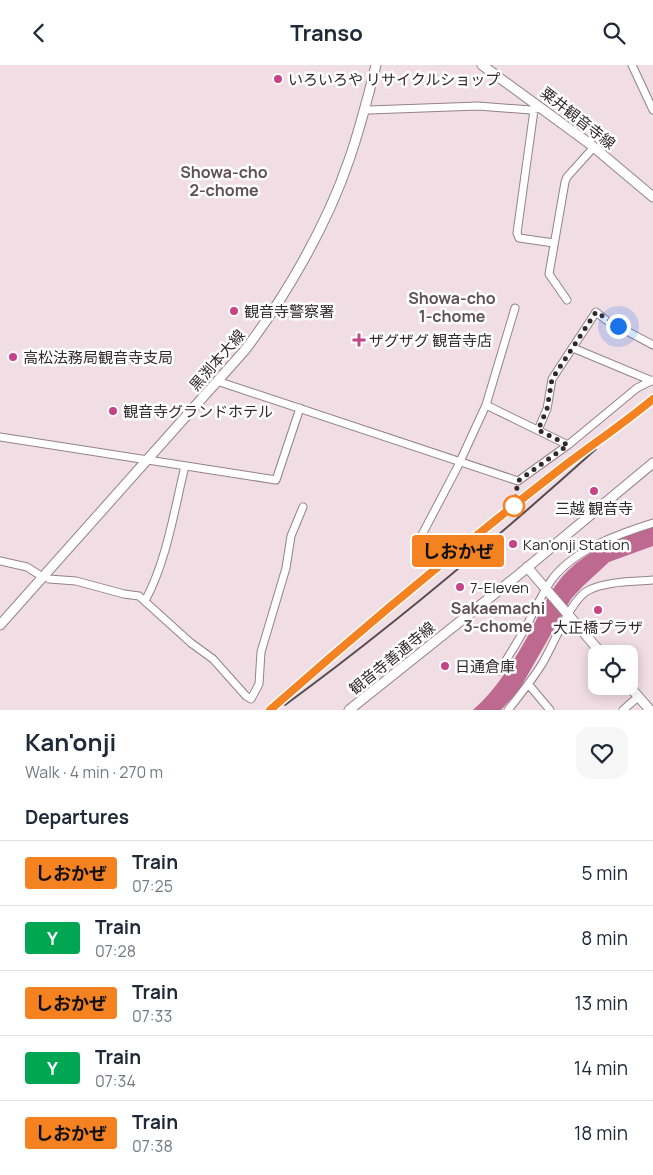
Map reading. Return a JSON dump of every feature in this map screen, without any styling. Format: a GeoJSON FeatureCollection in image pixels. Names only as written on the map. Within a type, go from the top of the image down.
{"type":"FeatureCollection","features":[{"type":"Feature","properties":{"kind":"main road","name":"黒渕本大線"},"geometry":{"type":"LineString","coordinates":[[0,625],[245,351],[267,321],[282,298],[321,225],[349,161],[376,65]]}},
{"type":"Feature","properties":{"kind":"main road","name":"粟井観音寺線"},"geometry":{"type":"LineString","coordinates":[[482,65],[538,109],[594,147],[653,197]]}},
{"type":"Feature","properties":{"kind":"main road","name":"観音寺善通寺線"},"geometry":{"type":"LineString","coordinates":[[349,710],[653,463]]}},
{"type":"Feature","properties":{"kind":"main road"},"geometry":{"type":"LineString","coordinates":[[527,567],[594,645]]}},
{"type":"Feature","properties":{"kind":"main road"},"geometry":{"type":"LineString","coordinates":[[638,697],[650,706]]}},
{"type":"Feature","properties":{"kind":"street"},"geometry":{"type":"LineString","coordinates":[[632,65],[653,110]]}},
{"type":"Feature","properties":{"kind":"street"},"geometry":{"type":"LineString","coordinates":[[369,110],[478,106],[538,109],[517,233],[519,238],[554,243]]}},
{"type":"Feature","properties":{"kind":"street"},"geometry":{"type":"LineString","coordinates":[[567,300],[550,275],[554,243],[567,177],[594,147]]}},
{"type":"Feature","properties":{"kind":"street"},"geometry":{"type":"LineString","coordinates":[[415,548],[460,462],[486,405],[515,308]]}},
{"type":"Feature","properties":{"kind":"street"},"geometry":{"type":"LineString","coordinates":[[538,430],[547,409],[552,379],[596,312],[606,320],[653,345]]}},
{"type":"Feature","properties":{"kind":"street"},"geometry":{"type":"LineString","coordinates":[[572,348],[652,380]]}},
{"type":"Feature","properties":{"kind":"street"},"geometry":{"type":"LineString","coordinates":[[217,381],[518,481],[568,445],[637,388],[652,380]]}},
{"type":"Feature","properties":{"kind":"street"},"geometry":{"type":"LineString","coordinates":[[486,405],[568,445]]}},
{"type":"Feature","properties":{"kind":"street"},"geometry":{"type":"LineString","coordinates":[[0,437],[276,480],[300,408]]}},
{"type":"Feature","properties":{"kind":"street"},"geometry":{"type":"LineString","coordinates":[[146,601],[161,566],[185,466]]}},
{"type":"Feature","properties":{"kind":"street"},"geometry":{"type":"LineString","coordinates":[[49,579],[76,581],[139,596],[190,643],[213,659],[246,696],[251,699],[259,684],[261,652],[286,568],[291,536],[302,507]]}},
{"type":"Feature","properties":{"kind":"street"},"geometry":{"type":"LineString","coordinates":[[499,671],[546,589],[567,564],[618,535],[653,523]]}},
{"type":"Feature","properties":{"kind":"street"},"geometry":{"type":"LineString","coordinates":[[0,561],[27,567],[38,574]]}},
{"type":"Feature","properties":{"kind":"street"},"geometry":{"type":"LineString","coordinates":[[508,710],[529,685],[543,663],[574,604],[587,590],[606,585],[653,580]]}},
{"type":"Feature","properties":{"kind":"street"},"geometry":{"type":"LineString","coordinates":[[529,685],[550,710]]}},
{"type":"Feature","properties":{"kind":"street"},"geometry":{"type":"LineString","coordinates":[[623,710],[638,697]]}},
{"type":"Feature","properties":{"kind":"shaded area"},"geometry":{"type":"Polygon","coordinates":[[[653,526],[653,546],[609,562],[571,599],[519,690],[501,710],[473,710],[490,693],[505,673],[525,641],[548,597],[565,574],[581,560],[600,548],[653,526]]]}},
{"type":"Feature","properties":{"kind":"railway"},"geometry":{"type":"LineString","coordinates":[[270,710],[449,558],[559,470],[653,399]]}},
{"type":"Feature","properties":{"kind":"railway"},"geometry":{"type":"LineString","coordinates":[[285,705],[444,581],[596,449]]}},
{"type":"Feature","properties":{"kind":"train","name":"しおかぜ"},"geometry":{"type":"LineString","coordinates":[[270,710],[493,521],[653,399]]}},
{"type":"Feature","properties":{"kind":"place","name":"いろいろや リサイクルショップ"},"geometry":{"type":"Point","coordinates":[278,79]}},
{"type":"Feature","properties":{"kind":"place","name":"観音寺警察署"},"geometry":{"type":"Point","coordinates":[234,311]}},
{"type":"Feature","properties":{"kind":"place","name":"ザグザグ 観音寺店"},"geometry":{"type":"Point","coordinates":[359,340]}},
{"type":"Feature","properties":{"kind":"place","name":"高松法務局観音寺支局"},"geometry":{"type":"Point","coordinates":[13,357]}},
{"type":"Feature","properties":{"kind":"place","name":"観音寺グランドホテル"},"geometry":{"type":"Point","coordinates":[113,411]}},
{"type":"Feature","properties":{"kind":"place","name":"三越 観音寺"},"geometry":{"type":"Point","coordinates":[594,491]}},
{"type":"Feature","properties":{"kind":"place","name":"Kan'onji Station"},"geometry":{"type":"Point","coordinates":[513,544]}},
{"type":"Feature","properties":{"kind":"place","name":"7-Eleven"},"geometry":{"type":"Point","coordinates":[460,587]}},
{"type":"Feature","properties":{"kind":"place","name":"大正橋プラザ"},"geometry":{"type":"Point","coordinates":[598,610]}},
{"type":"Feature","properties":{"kind":"place","name":"日通倉庫"},"geometry":{"type":"Point","coordinates":[445,666]}},
{"type":"Feature","properties":{"kind":"district","name":"Showa-cho 2-chome"},"geometry":{"type":"Point","coordinates":[224,181]}},
{"type":"Feature","properties":{"kind":"district","name":"Showa-cho 1-chome"},"geometry":{"type":"Point","coordinates":[452,307]}},
{"type":"Feature","properties":{"kind":"district","name":"Sakaemachi 3-chome"},"geometry":{"type":"Point","coordinates":[498,617]}},
{"type":"Feature","properties":{"kind":"route"},"geometry":{"type":"LineString","coordinates":[[514,506],[518,481],[568,445],[538,430],[547,409],[552,379],[596,312],[618,326]]}}]}
